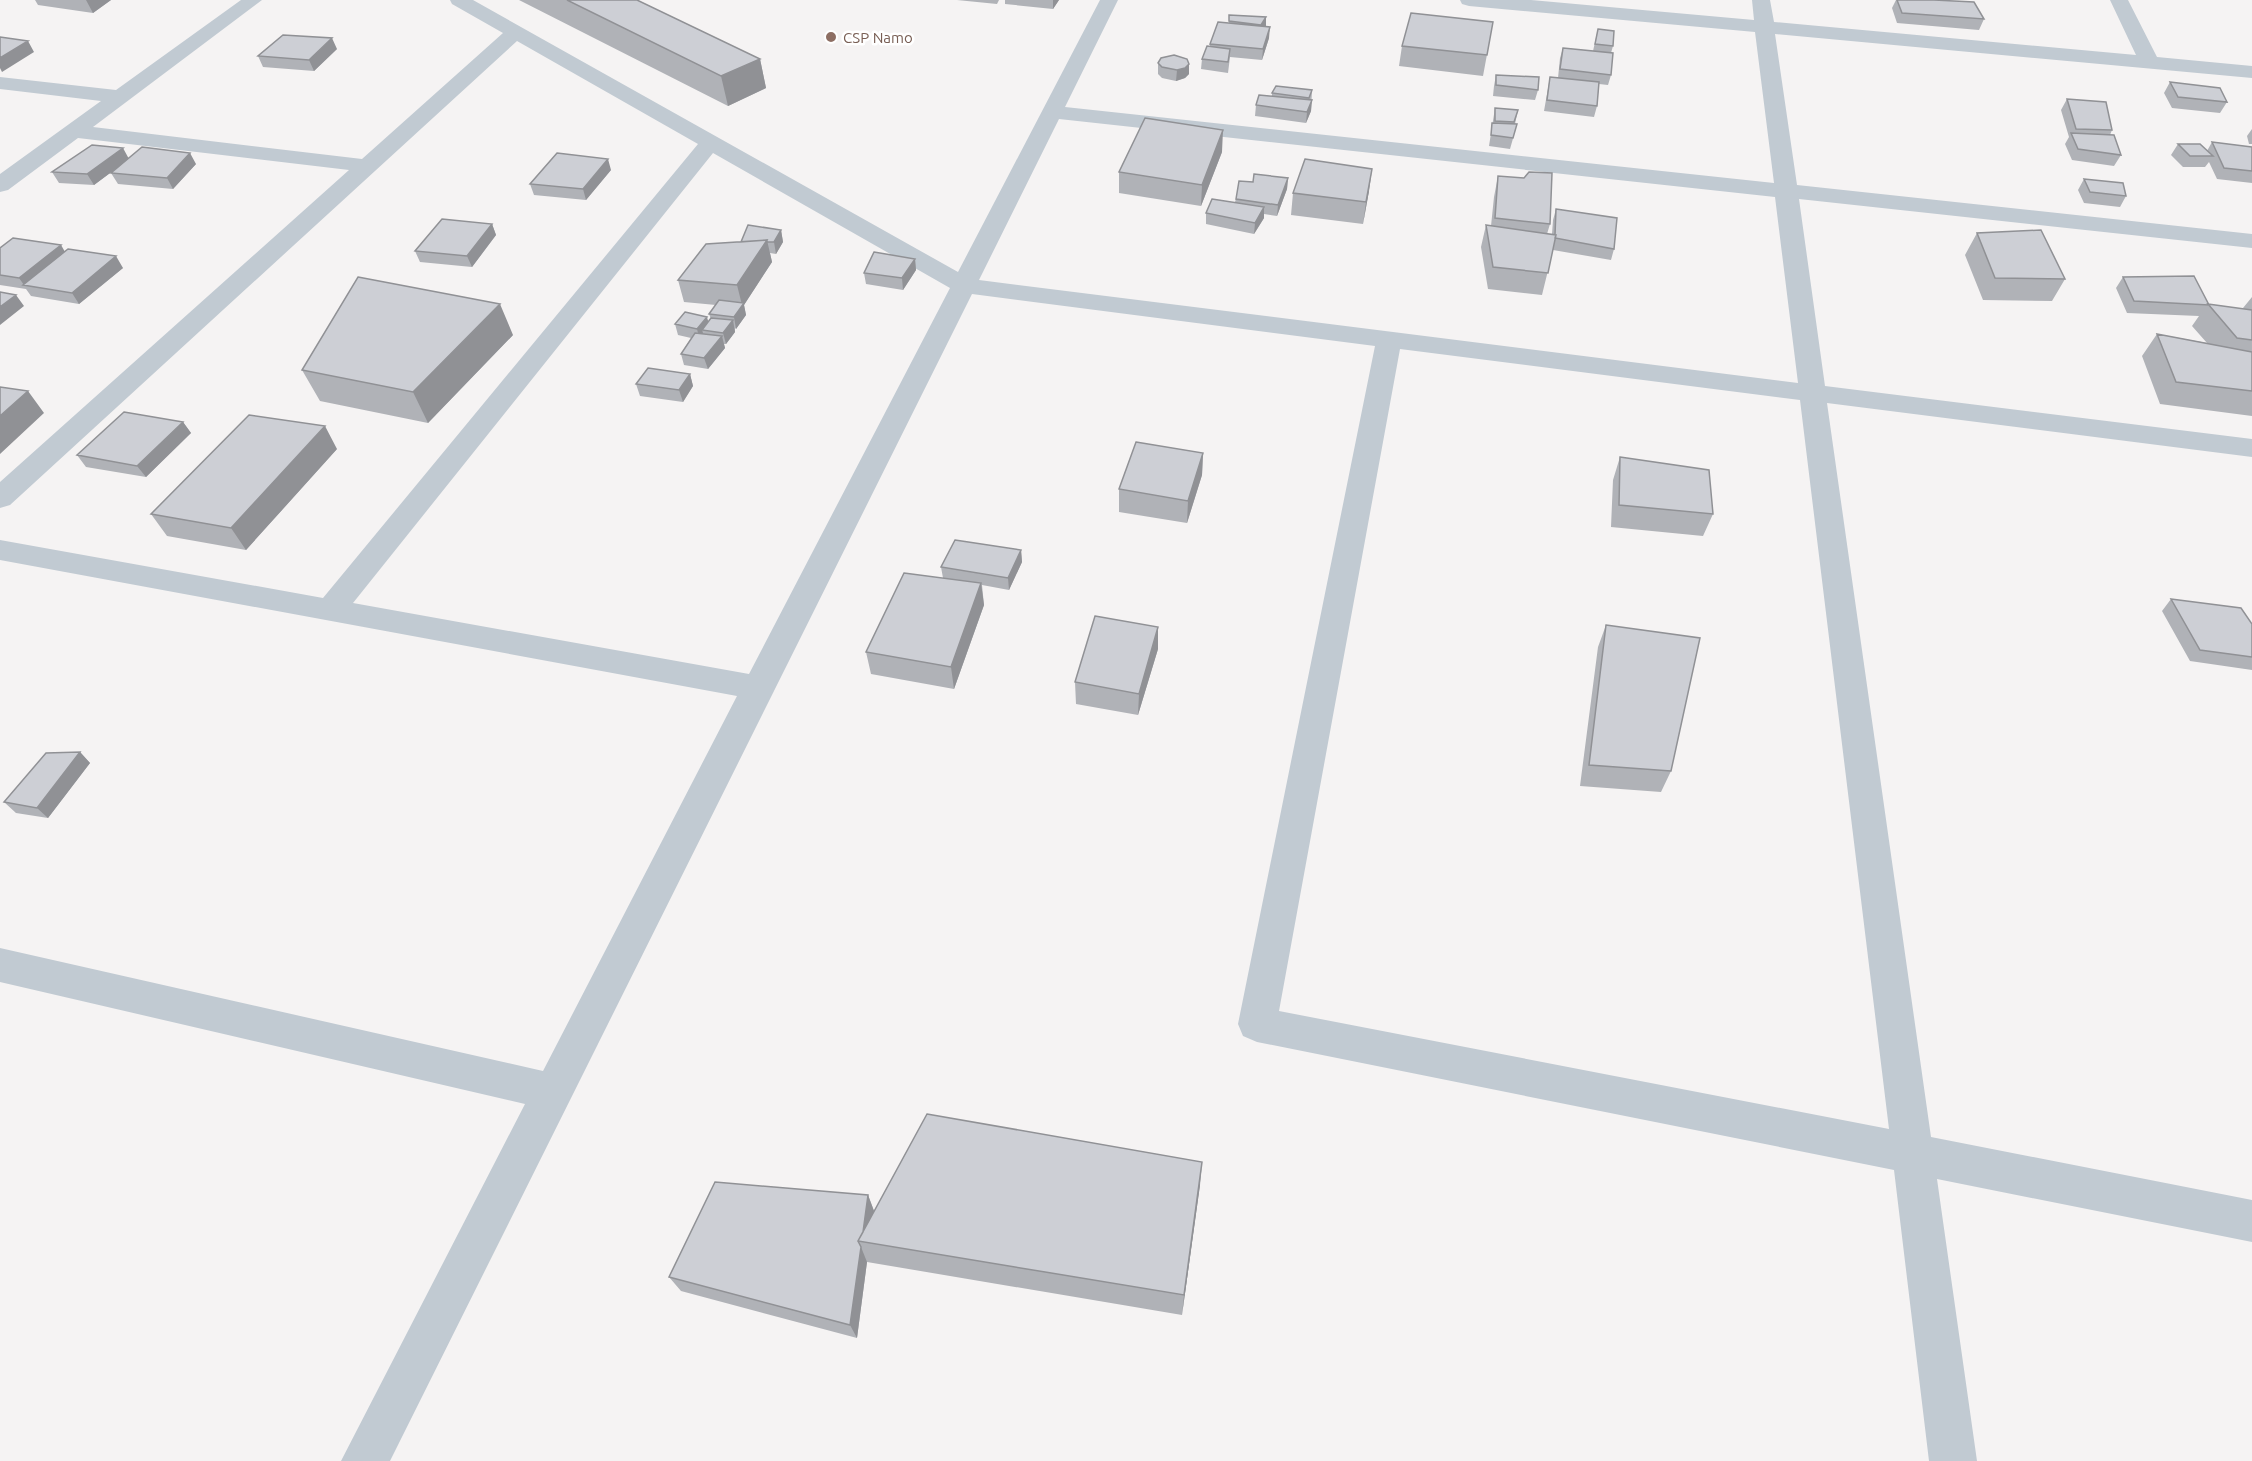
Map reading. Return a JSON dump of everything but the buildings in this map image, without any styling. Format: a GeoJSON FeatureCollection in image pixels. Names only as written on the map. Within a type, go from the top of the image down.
{"type":"FeatureCollection","features":[{"type":"Feature","properties":{"kind":"street"},"geometry":{"type":"LineString","coordinates":[[0,185],[253,0]]}},
{"type":"Feature","properties":{"kind":"street"},"geometry":{"type":"LineString","coordinates":[[459,0],[964,286],[2252,448]]}},
{"type":"Feature","properties":{"kind":"street"},"geometry":{"type":"LineString","coordinates":[[365,1461],[1109,0]]}},
{"type":"Feature","properties":{"kind":"street"},"geometry":{"type":"LineString","coordinates":[[1470,0],[1763,14],[2149,62],[2252,72]]}},
{"type":"Feature","properties":{"kind":"street"},"geometry":{"type":"LineString","coordinates":[[2119,0],[2149,62]]}},
{"type":"Feature","properties":{"kind":"street"},"geometry":{"type":"LineString","coordinates":[[1763,14],[1953,1461]]}},
{"type":"Feature","properties":{"kind":"street"},"geometry":{"type":"LineString","coordinates":[[0,498],[515,32]]}},
{"type":"Feature","properties":{"kind":"street"},"geometry":{"type":"LineString","coordinates":[[0,83],[121,97]]}},
{"type":"Feature","properties":{"kind":"street"},"geometry":{"type":"LineString","coordinates":[[1052,112],[2252,241]]}},
{"type":"Feature","properties":{"kind":"street"},"geometry":{"type":"LineString","coordinates":[[75,130],[367,166]]}},
{"type":"Feature","properties":{"kind":"street"},"geometry":{"type":"LineString","coordinates":[[330,610],[711,142]]}},
{"type":"Feature","properties":{"kind":"street"},"geometry":{"type":"LineString","coordinates":[[1389,339],[1257,1024],[2252,1221]]}},
{"type":"Feature","properties":{"kind":"street"},"geometry":{"type":"LineString","coordinates":[[0,550],[759,688]]}},
{"type":"Feature","properties":{"kind":"street"},"geometry":{"type":"LineString","coordinates":[[0,965],[553,1092]]}},
{"type":"Feature","properties":{"kind":"place","name":"CSP Namo"},"geometry":{"type":"Point","coordinates":[831,37]}}]}
